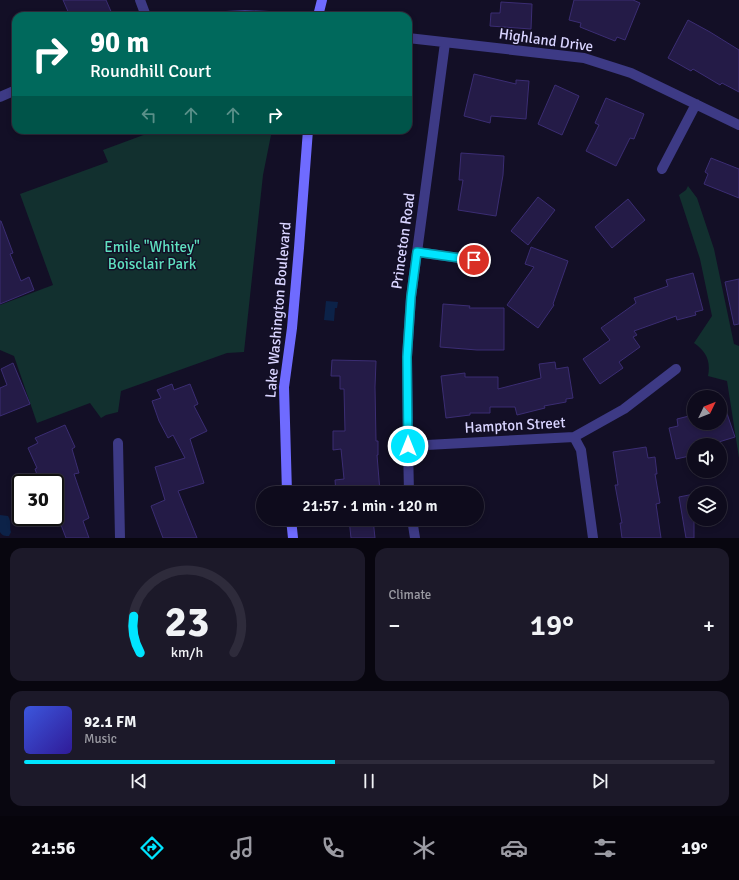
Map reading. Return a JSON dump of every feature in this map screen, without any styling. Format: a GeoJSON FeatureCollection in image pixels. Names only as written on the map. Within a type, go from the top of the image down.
{"type":"FeatureCollection","features":[{"type":"Feature","properties":{"kind":"street"},"geometry":{"type":"LineString","coordinates":[[140,0],[144,12]]}},
{"type":"Feature","properties":{"kind":"street"},"geometry":{"type":"LineString","coordinates":[[319,12],[322,0]]}},
{"type":"Feature","properties":{"kind":"street","name":"Highland Drive"},"geometry":{"type":"LineString","coordinates":[[412,39],[584,58],[631,73],[739,125]]}},
{"type":"Feature","properties":{"kind":"street","name":"Princeton Road"},"geometry":{"type":"LineString","coordinates":[[409,486],[407,357],[411,297],[445,43]]}},
{"type":"Feature","properties":{"kind":"street"},"geometry":{"type":"LineString","coordinates":[[0,97],[12,92]]}},
{"type":"Feature","properties":{"kind":"street"},"geometry":{"type":"LineString","coordinates":[[662,169],[696,104]]}},
{"type":"Feature","properties":{"kind":"street","name":"Lake Washington Boulevard"},"geometry":{"type":"LineString","coordinates":[[288,486],[284,387],[294,306],[308,134]]}},
{"type":"Feature","properties":{"kind":"street"},"geometry":{"type":"LineString","coordinates":[[417,252],[474,260]]}},
{"type":"Feature","properties":{"kind":"street","name":"Hampton Street"},"geometry":{"type":"LineString","coordinates":[[408,446],[574,437],[624,409],[676,369]]}},
{"type":"Feature","properties":{"kind":"street"},"geometry":{"type":"LineString","coordinates":[[574,437],[581,450],[593,538]]}},
{"type":"Feature","properties":{"kind":"street"},"geometry":{"type":"LineString","coordinates":[[118,443],[120,538]]}},
{"type":"Feature","properties":{"kind":"street"},"geometry":{"type":"LineString","coordinates":[[291,526],[293,538]]}},
{"type":"Feature","properties":{"kind":"street"},"geometry":{"type":"LineString","coordinates":[[413,526],[415,538]]}},
{"type":"Feature","properties":{"kind":"green space","name":"Emile \"Whitey\" Boisclair Park"},"geometry":{"type":"Polygon","coordinates":[[[146,134],[271,134],[263,175],[244,352],[227,353],[121,391],[118,412],[101,418],[90,403],[37,423],[14,356],[0,350],[0,305],[53,285],[20,194],[108,162],[103,150],[146,134]]]}},
{"type":"Feature","properties":{"kind":"green space"},"geometry":{"type":"Polygon","coordinates":[[[688,186],[697,198],[714,249],[734,344],[739,346],[739,458],[727,381],[708,376],[709,366],[707,357],[702,349],[694,343],[712,316],[700,259],[679,195],[686,190],[688,186]]]}},
{"type":"Feature","properties":{"kind":"water"},"geometry":{"type":"Polygon","coordinates":[[[326,301],[338,302],[337,308],[335,308],[334,321],[324,320],[326,301]]]}},
{"type":"Feature","properties":{"kind":"water"},"geometry":{"type":"Polygon","coordinates":[[[0,515],[8,516],[9,518],[11,532],[9,536],[5,536],[0,532],[0,515]]]}},
{"type":"Feature","properties":{"kind":"building"},"geometry":{"type":"Polygon","coordinates":[[[63,0],[106,0],[111,12],[68,12],[63,0]]]}},
{"type":"Feature","properties":{"kind":"building"},"geometry":{"type":"Polygon","coordinates":[[[574,0],[633,0],[640,3],[625,40],[617,37],[615,41],[580,27],[581,23],[569,20],[574,0]]]}},
{"type":"Feature","properties":{"kind":"building"},"geometry":{"type":"Polygon","coordinates":[[[501,2],[532,4],[531,29],[490,26],[491,13],[500,13],[501,2]]]}},
{"type":"Feature","properties":{"kind":"building"},"geometry":{"type":"Polygon","coordinates":[[[688,20],[739,50],[739,92],[722,83],[720,85],[693,69],[691,71],[668,58],[688,20]]]}},
{"type":"Feature","properties":{"kind":"building"},"geometry":{"type":"Polygon","coordinates":[[[474,74],[516,84],[516,80],[529,81],[526,119],[491,116],[490,123],[464,116],[474,74]]]}},
{"type":"Feature","properties":{"kind":"building"},"geometry":{"type":"Polygon","coordinates":[[[555,85],[579,96],[562,135],[538,124],[555,85]]]}},
{"type":"Feature","properties":{"kind":"building"},"geometry":{"type":"Polygon","coordinates":[[[606,98],[644,114],[634,139],[630,138],[616,166],[586,151],[599,125],[595,123],[606,98]]]}},
{"type":"Feature","properties":{"kind":"building"},"geometry":{"type":"Polygon","coordinates":[[[461,153],[504,156],[503,175],[496,216],[458,210],[463,180],[459,180],[461,153]]]}},
{"type":"Feature","properties":{"kind":"building"},"geometry":{"type":"Polygon","coordinates":[[[711,158],[739,169],[739,198],[704,184],[708,174],[705,172],[711,158]]]}},
{"type":"Feature","properties":{"kind":"building"},"geometry":{"type":"Polygon","coordinates":[[[538,197],[555,210],[528,245],[511,231],[538,197]]]}},
{"type":"Feature","properties":{"kind":"building"},"geometry":{"type":"Polygon","coordinates":[[[628,199],[645,220],[612,248],[595,227],[628,199]]]}},
{"type":"Feature","properties":{"kind":"building"},"geometry":{"type":"Polygon","coordinates":[[[0,221],[13,253],[10,254],[21,281],[29,277],[34,290],[0,304],[0,221]]]}},
{"type":"Feature","properties":{"kind":"building"},"geometry":{"type":"Polygon","coordinates":[[[531,247],[568,261],[553,304],[554,305],[538,328],[507,305],[534,267],[525,264],[531,247]]]}},
{"type":"Feature","properties":{"kind":"building"},"geometry":{"type":"Polygon","coordinates":[[[693,273],[703,310],[695,312],[696,315],[677,320],[676,316],[634,331],[637,335],[633,337],[640,347],[619,362],[623,368],[600,384],[583,359],[610,340],[601,328],[636,303],[634,298],[668,286],[666,280],[693,273]]]}},
{"type":"Feature","properties":{"kind":"building"},"geometry":{"type":"Polygon","coordinates":[[[739,279],[739,324],[734,325],[725,282],[739,279]]]}},
{"type":"Feature","properties":{"kind":"building"},"geometry":{"type":"Polygon","coordinates":[[[443,304],[470,306],[469,308],[504,308],[504,350],[477,350],[440,347],[443,304]]]}},
{"type":"Feature","properties":{"kind":"building"},"geometry":{"type":"Polygon","coordinates":[[[332,360],[376,361],[376,441],[378,441],[377,455],[380,486],[335,486],[335,480],[344,479],[341,449],[333,450],[333,431],[345,431],[344,389],[340,389],[340,376],[331,376],[332,360]]]}},
{"type":"Feature","properties":{"kind":"building"},"geometry":{"type":"Polygon","coordinates":[[[555,362],[556,369],[568,367],[573,398],[566,399],[566,402],[544,406],[545,408],[517,415],[515,407],[490,407],[490,413],[470,413],[470,415],[446,418],[441,376],[465,373],[465,377],[498,377],[498,389],[541,378],[539,364],[555,362]]]}},
{"type":"Feature","properties":{"kind":"building"},"geometry":{"type":"Polygon","coordinates":[[[13,363],[30,404],[0,416],[0,388],[7,385],[1,369],[13,363]]]}},
{"type":"Feature","properties":{"kind":"building"},"geometry":{"type":"Polygon","coordinates":[[[172,384],[174,390],[190,384],[198,404],[194,406],[207,431],[190,439],[204,483],[178,491],[197,538],[163,538],[151,506],[165,500],[155,467],[185,458],[173,435],[168,438],[159,421],[152,401],[161,398],[157,390],[172,384]]]}},
{"type":"Feature","properties":{"kind":"building"},"geometry":{"type":"Polygon","coordinates":[[[727,414],[735,437],[727,439],[727,438],[687,438],[687,457],[676,459],[669,428],[678,426],[677,419],[687,416],[687,430],[727,430],[727,414]]]}},
{"type":"Feature","properties":{"kind":"building"},"geometry":{"type":"Polygon","coordinates":[[[65,425],[75,447],[72,449],[79,473],[74,474],[89,518],[83,521],[89,538],[66,538],[61,526],[64,526],[64,474],[37,474],[35,469],[37,468],[28,448],[38,443],[35,438],[65,425]]]}},
{"type":"Feature","properties":{"kind":"building"},"geometry":{"type":"Polygon","coordinates":[[[646,447],[648,458],[655,457],[657,474],[655,474],[660,503],[656,504],[661,538],[622,538],[620,523],[622,523],[615,485],[618,485],[613,452],[646,447]]]}},
{"type":"Feature","properties":{"kind":"building"},"geometry":{"type":"Polygon","coordinates":[[[687,495],[687,526],[694,526],[694,538],[686,538],[679,497],[687,495]]]}},
{"type":"Feature","properties":{"kind":"building"},"geometry":{"type":"Polygon","coordinates":[[[350,526],[374,526],[375,538],[351,538],[350,526]]]}},
{"type":"Feature","properties":{"kind":"route"},"geometry":{"type":"LineString","coordinates":[[408,446],[407,357],[411,297],[417,252],[474,260]]}}]}
